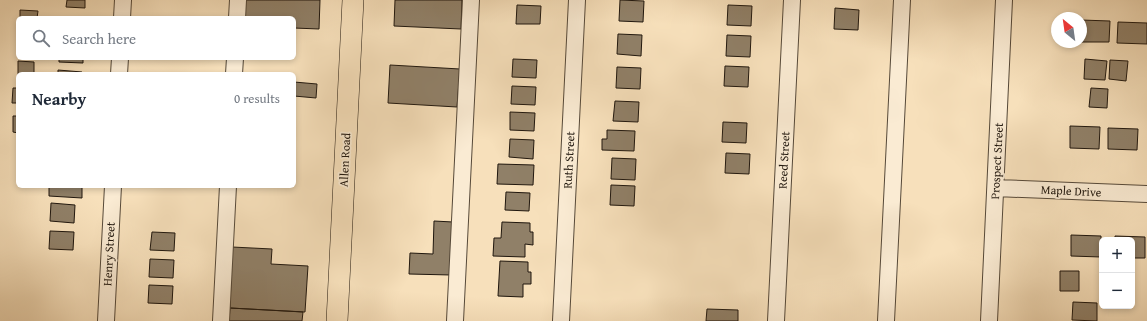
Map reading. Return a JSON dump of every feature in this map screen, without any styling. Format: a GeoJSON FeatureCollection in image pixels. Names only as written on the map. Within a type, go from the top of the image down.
{"type":"FeatureCollection","features":[{"type":"Feature","properties":{"kind":"main road","name":"Allen Road"},"geometry":{"type":"LineString","coordinates":[[337,321],[353,0]]}},
{"type":"Feature","properties":{"kind":"street"},"geometry":{"type":"LineString","coordinates":[[122,16],[123,0]]}},
{"type":"Feature","properties":{"kind":"street"},"geometry":{"type":"LineString","coordinates":[[237,16],[238,0]]}},
{"type":"Feature","properties":{"kind":"street"},"geometry":{"type":"LineString","coordinates":[[455,321],[471,0]]}},
{"type":"Feature","properties":{"kind":"street","name":"Ruth Street"},"geometry":{"type":"LineString","coordinates":[[561,321],[577,0]]}},
{"type":"Feature","properties":{"kind":"street","name":"Reed Street"},"geometry":{"type":"LineString","coordinates":[[776,321],[792,0]]}},
{"type":"Feature","properties":{"kind":"street"},"geometry":{"type":"LineString","coordinates":[[886,321],[902,0]]}},
{"type":"Feature","properties":{"kind":"street","name":"Prospect Street"},"geometry":{"type":"LineString","coordinates":[[989,321],[1004,0]]}},
{"type":"Feature","properties":{"kind":"street"},"geometry":{"type":"LineString","coordinates":[[119,72],[120,60]]}},
{"type":"Feature","properties":{"kind":"street"},"geometry":{"type":"LineString","coordinates":[[234,72],[235,60]]}},
{"type":"Feature","properties":{"kind":"street","name":"Henry Street"},"geometry":{"type":"LineString","coordinates":[[106,321],[113,188]]}},
{"type":"Feature","properties":{"kind":"street"},"geometry":{"type":"LineString","coordinates":[[221,321],[228,188]]}},
{"type":"Feature","properties":{"kind":"street","name":"Maple Drive"},"geometry":{"type":"LineString","coordinates":[[996,188],[1147,194]]}},
{"type":"Feature","properties":{"kind":"building"},"geometry":{"type":"Polygon","coordinates":[[[67,0],[85,0],[85,8],[66,7],[67,0]]]}},
{"type":"Feature","properties":{"kind":"building"},"geometry":{"type":"Polygon","coordinates":[[[245,0],[320,0],[319,29],[296,28],[296,16],[244,16],[245,0]]]}},
{"type":"Feature","properties":{"kind":"building"},"geometry":{"type":"Polygon","coordinates":[[[395,0],[462,0],[461,29],[394,26],[395,0]]]}},
{"type":"Feature","properties":{"kind":"building"},"geometry":{"type":"Polygon","coordinates":[[[620,0],[644,1],[643,22],[619,21],[620,0]]]}},
{"type":"Feature","properties":{"kind":"building"},"geometry":{"type":"Polygon","coordinates":[[[517,5],[541,6],[540,24],[516,24],[517,5]]]}},
{"type":"Feature","properties":{"kind":"building"},"geometry":{"type":"Polygon","coordinates":[[[728,5],[752,6],[751,26],[727,25],[728,5]]]}},
{"type":"Feature","properties":{"kind":"building"},"geometry":{"type":"Polygon","coordinates":[[[835,8],[859,10],[858,30],[834,29],[835,8]]]}},
{"type":"Feature","properties":{"kind":"building"},"geometry":{"type":"Polygon","coordinates":[[[20,10],[38,11],[37,16],[20,16],[20,10]]]}},
{"type":"Feature","properties":{"kind":"building"},"geometry":{"type":"Polygon","coordinates":[[[1087,20],[1110,21],[1109,42],[1087,42],[1087,20]]]}},
{"type":"Feature","properties":{"kind":"building"},"geometry":{"type":"Polygon","coordinates":[[[1118,22],[1147,23],[1147,44],[1117,43],[1118,22]]]}},
{"type":"Feature","properties":{"kind":"building"},"geometry":{"type":"Polygon","coordinates":[[[618,34],[642,35],[641,56],[617,54],[618,34]]]}},
{"type":"Feature","properties":{"kind":"building"},"geometry":{"type":"Polygon","coordinates":[[[727,35],[751,36],[750,57],[726,56],[727,35]]]}},
{"type":"Feature","properties":{"kind":"building"},"geometry":{"type":"Polygon","coordinates":[[[513,59],[537,60],[536,78],[512,77],[513,59]]]}},
{"type":"Feature","properties":{"kind":"building"},"geometry":{"type":"Polygon","coordinates":[[[1085,59],[1107,61],[1105,80],[1084,79],[1085,59]]]}},
{"type":"Feature","properties":{"kind":"building"},"geometry":{"type":"Polygon","coordinates":[[[59,60],[83,60],[83,63],[59,62],[59,60]]]}},
{"type":"Feature","properties":{"kind":"building"},"geometry":{"type":"Polygon","coordinates":[[[1110,60],[1128,61],[1126,81],[1109,79],[1110,60]]]}},
{"type":"Feature","properties":{"kind":"building"},"geometry":{"type":"Polygon","coordinates":[[[18,61],[34,62],[34,72],[18,72],[18,61]]]}},
{"type":"Feature","properties":{"kind":"building"},"geometry":{"type":"Polygon","coordinates":[[[390,65],[460,69],[457,107],[388,103],[390,65]]]}},
{"type":"Feature","properties":{"kind":"building"},"geometry":{"type":"Polygon","coordinates":[[[725,66],[749,67],[748,87],[724,86],[725,66]]]}},
{"type":"Feature","properties":{"kind":"building"},"geometry":{"type":"Polygon","coordinates":[[[617,67],[641,68],[640,89],[616,88],[617,67]]]}},
{"type":"Feature","properties":{"kind":"building"},"geometry":{"type":"Polygon","coordinates":[[[58,70],[82,72],[58,72],[58,70]]]}},
{"type":"Feature","properties":{"kind":"building"},"geometry":{"type":"Polygon","coordinates":[[[296,82],[317,84],[316,98],[296,96],[296,82]]]}},
{"type":"Feature","properties":{"kind":"building"},"geometry":{"type":"Polygon","coordinates":[[[512,86],[536,87],[535,105],[511,104],[512,86]]]}},
{"type":"Feature","properties":{"kind":"building"},"geometry":{"type":"Polygon","coordinates":[[[13,88],[16,88],[16,103],[12,103],[13,88]]]}},
{"type":"Feature","properties":{"kind":"building"},"geometry":{"type":"Polygon","coordinates":[[[1091,88],[1108,89],[1107,108],[1089,107],[1091,88]]]}},
{"type":"Feature","properties":{"kind":"building"},"geometry":{"type":"Polygon","coordinates":[[[615,101],[639,102],[638,122],[613,121],[615,101]]]}},
{"type":"Feature","properties":{"kind":"building"},"geometry":{"type":"Polygon","coordinates":[[[510,112],[535,113],[534,131],[510,130],[510,112]]]}},
{"type":"Feature","properties":{"kind":"building"},"geometry":{"type":"Polygon","coordinates":[[[13,116],[16,116],[16,133],[13,132],[13,116]]]}},
{"type":"Feature","properties":{"kind":"building"},"geometry":{"type":"Polygon","coordinates":[[[723,122],[747,123],[746,143],[722,142],[723,122]]]}},
{"type":"Feature","properties":{"kind":"building"},"geometry":{"type":"Polygon","coordinates":[[[1070,126],[1100,127],[1099,149],[1070,148],[1070,126]]]}},
{"type":"Feature","properties":{"kind":"building"},"geometry":{"type":"Polygon","coordinates":[[[1108,128],[1138,129],[1137,150],[1108,149],[1108,128]]]}},
{"type":"Feature","properties":{"kind":"building"},"geometry":{"type":"Polygon","coordinates":[[[607,130],[635,131],[634,151],[602,150],[602,139],[607,139],[607,130]]]}},
{"type":"Feature","properties":{"kind":"building"},"geometry":{"type":"Polygon","coordinates":[[[510,139],[534,140],[533,159],[509,157],[510,139]]]}},
{"type":"Feature","properties":{"kind":"building"},"geometry":{"type":"Polygon","coordinates":[[[726,153],[750,154],[749,174],[725,173],[726,153]]]}},
{"type":"Feature","properties":{"kind":"building"},"geometry":{"type":"Polygon","coordinates":[[[612,158],[636,159],[635,180],[611,179],[612,158]]]}},
{"type":"Feature","properties":{"kind":"building"},"geometry":{"type":"Polygon","coordinates":[[[498,164],[534,165],[533,185],[497,184],[498,164]]]}},
{"type":"Feature","properties":{"kind":"building"},"geometry":{"type":"Polygon","coordinates":[[[611,185],[635,186],[634,206],[610,205],[611,185]]]}},
{"type":"Feature","properties":{"kind":"building"},"geometry":{"type":"Polygon","coordinates":[[[49,188],[82,188],[82,198],[49,196],[49,188]]]}},
{"type":"Feature","properties":{"kind":"building"},"geometry":{"type":"Polygon","coordinates":[[[506,192],[530,193],[529,211],[505,210],[506,192]]]}},
{"type":"Feature","properties":{"kind":"building"},"geometry":{"type":"Polygon","coordinates":[[[51,203],[75,205],[74,223],[50,221],[51,203]]]}},
{"type":"Feature","properties":{"kind":"building"},"geometry":{"type":"Polygon","coordinates":[[[434,221],[453,222],[451,275],[409,274],[410,253],[433,254],[434,221]]]}},
{"type":"Feature","properties":{"kind":"building"},"geometry":{"type":"Polygon","coordinates":[[[502,222],[530,223],[530,232],[533,232],[533,245],[525,244],[525,257],[493,256],[494,238],[501,238],[502,222]]]}},
{"type":"Feature","properties":{"kind":"building"},"geometry":{"type":"Polygon","coordinates":[[[50,231],[74,232],[73,250],[49,249],[50,231]]]}},
{"type":"Feature","properties":{"kind":"building"},"geometry":{"type":"Polygon","coordinates":[[[152,232],[175,233],[174,251],[150,250],[152,232]]]}},
{"type":"Feature","properties":{"kind":"building"},"geometry":{"type":"Polygon","coordinates":[[[1071,235],[1101,236],[1099,237],[1099,257],[1071,256],[1071,235]]]}},
{"type":"Feature","properties":{"kind":"building"},"geometry":{"type":"Polygon","coordinates":[[[1115,236],[1145,237],[1145,258],[1135,258],[1135,237],[1115,236]]]}},
{"type":"Feature","properties":{"kind":"building"},"geometry":{"type":"Polygon","coordinates":[[[232,247],[272,249],[271,264],[308,266],[305,312],[230,308],[232,247]]]}},
{"type":"Feature","properties":{"kind":"building"},"geometry":{"type":"Polygon","coordinates":[[[150,259],[174,260],[173,278],[149,277],[150,259]]]}},
{"type":"Feature","properties":{"kind":"building"},"geometry":{"type":"Polygon","coordinates":[[[500,261],[528,262],[528,272],[531,272],[531,284],[523,284],[523,297],[498,296],[500,261]]]}},
{"type":"Feature","properties":{"kind":"building"},"geometry":{"type":"Polygon","coordinates":[[[1060,271],[1079,271],[1079,291],[1060,291],[1060,271]]]}},
{"type":"Feature","properties":{"kind":"building"},"geometry":{"type":"Polygon","coordinates":[[[149,285],[173,286],[172,304],[148,303],[149,285]]]}},
{"type":"Feature","properties":{"kind":"building"},"geometry":{"type":"Polygon","coordinates":[[[1073,302],[1097,303],[1097,321],[1072,320],[1073,302]]]}},
{"type":"Feature","properties":{"kind":"building"},"geometry":{"type":"Polygon","coordinates":[[[230,308],[303,312],[302,321],[229,321],[230,308]]]}},
{"type":"Feature","properties":{"kind":"building"},"geometry":{"type":"Polygon","coordinates":[[[707,309],[738,310],[738,321],[706,321],[707,309]]]}}]}
